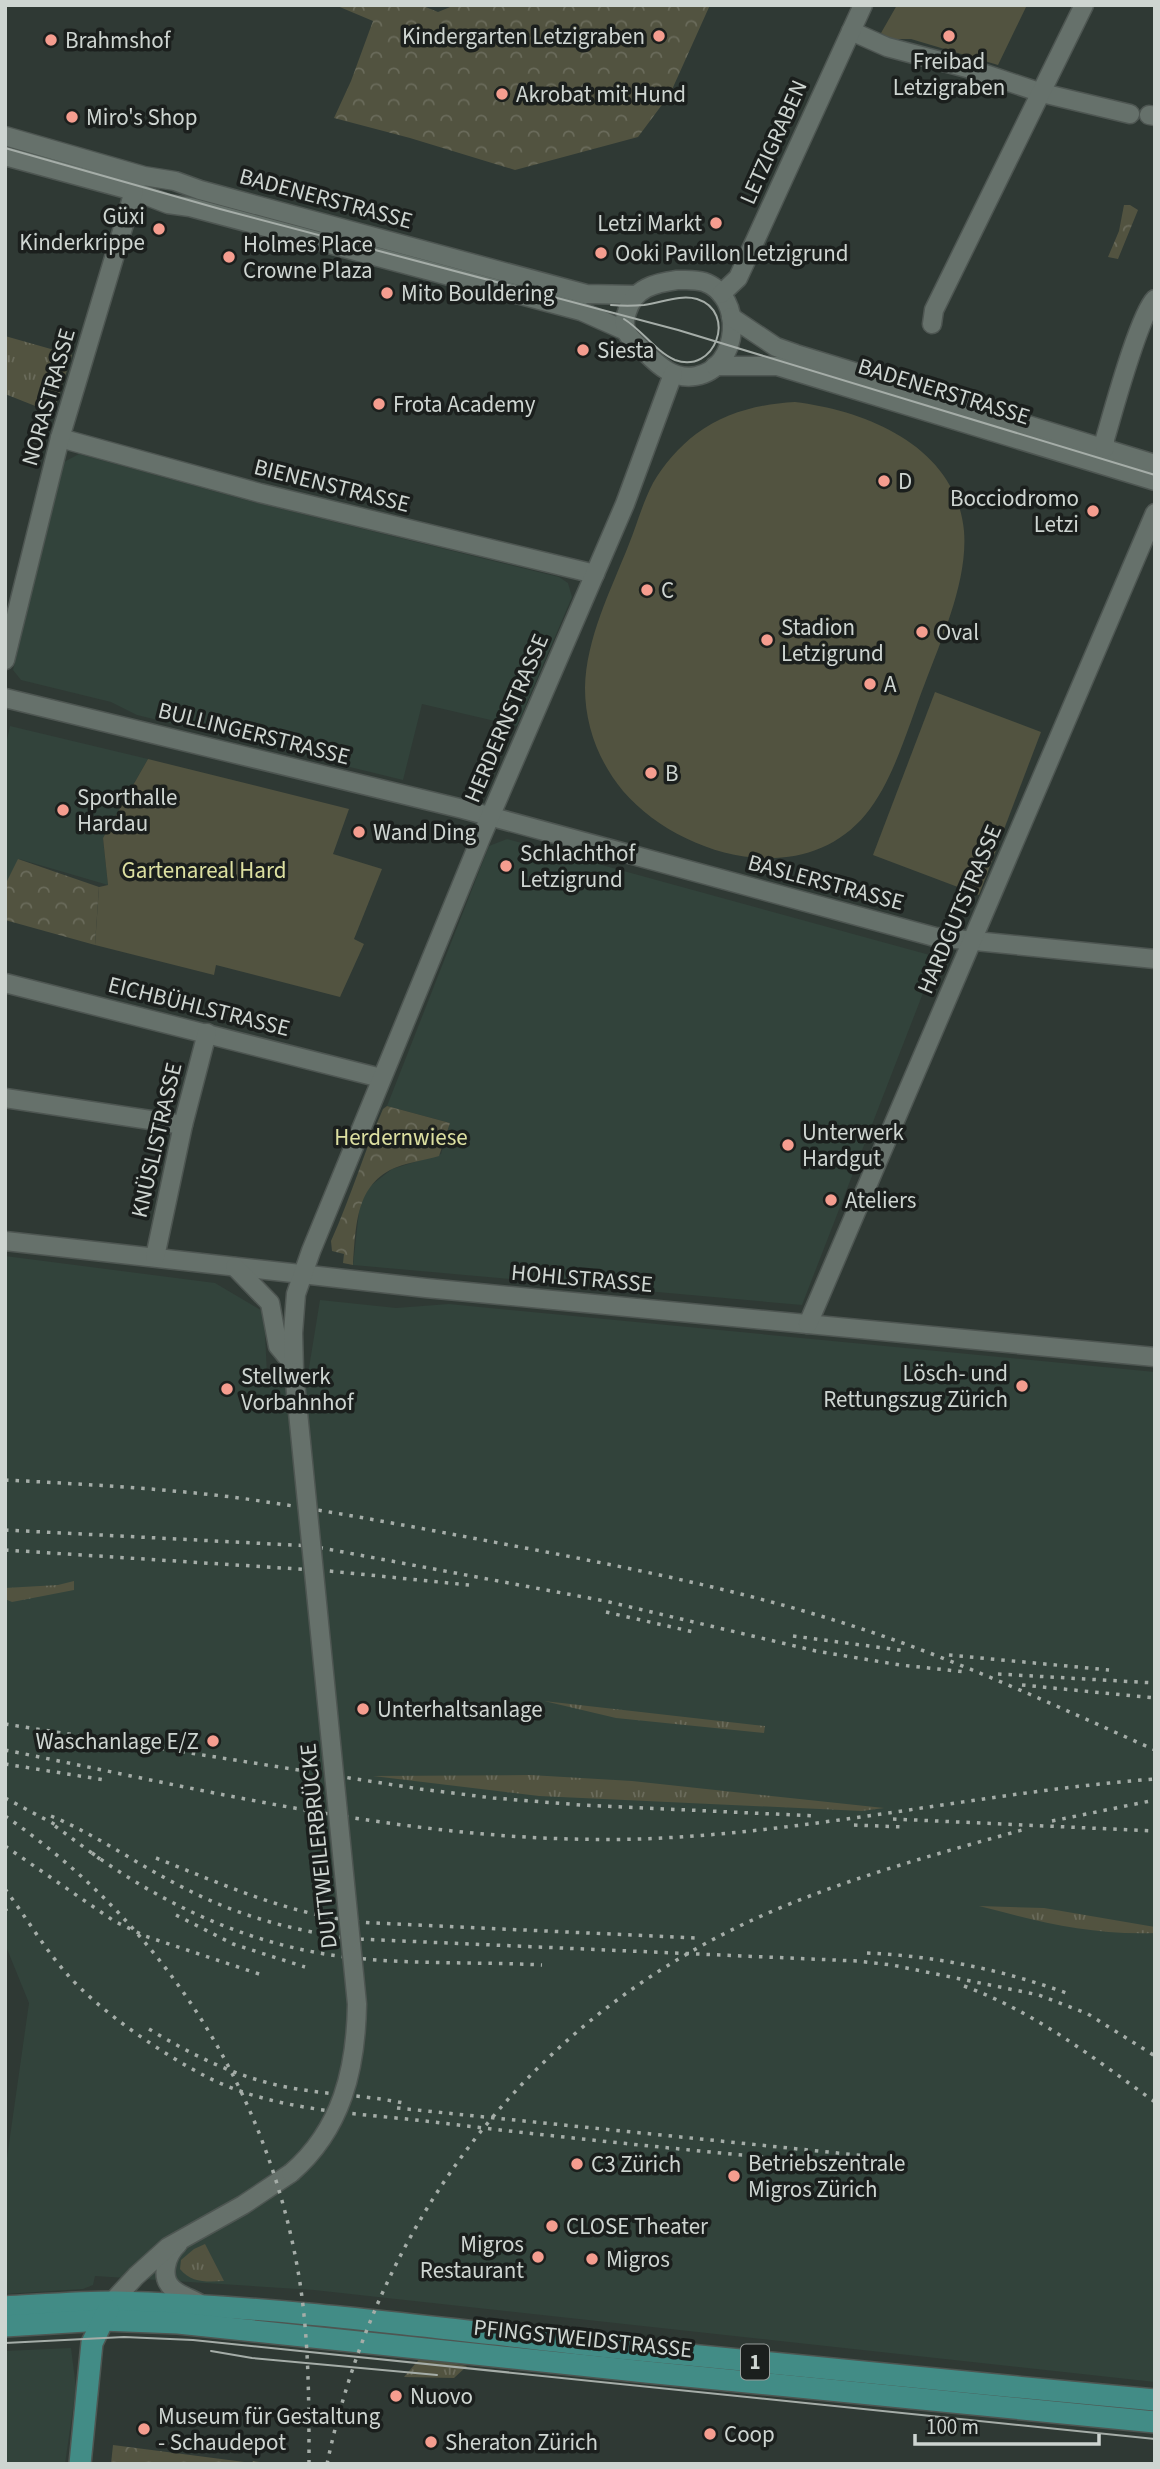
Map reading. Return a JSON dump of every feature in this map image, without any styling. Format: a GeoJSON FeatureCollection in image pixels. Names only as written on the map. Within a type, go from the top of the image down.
{"type":"FeatureCollection","features":[{"type":"Feature","properties":{"kind":"main road","name":"PFINGSTWEIDSTRASSE"},"geometry":{"type":"LineString","coordinates":[[5,2307],[107,2311],[202,2306],[384,2320],[628,2349],[1155,2400]]}},
{"type":"Feature","properties":{"kind":"main road","name":"PFINGSTWEIDSTRASSE"},"geometry":{"type":"LineString","coordinates":[[5,2326],[107,2311],[178,2323],[1155,2421]]}},
{"type":"Feature","properties":{"kind":"main road"},"geometry":{"type":"LineString","coordinates":[[79,2464],[92,2343],[107,2311]]}},
{"type":"Feature","properties":{"kind":"street","name":"LETZIGRABEN"},"geometry":{"type":"LineString","coordinates":[[721,294],[738,278],[863,5]]}},
{"type":"Feature","properties":{"kind":"street"},"geometry":{"type":"LineString","coordinates":[[932,324],[933,310],[1084,5]]}},
{"type":"Feature","properties":{"kind":"street"},"geometry":{"type":"LineString","coordinates":[[850,31],[887,47],[967,68],[1042,93],[1130,114]]}},
{"type":"Feature","properties":{"kind":"street","name":"BADENERSTRASSE"},"geometry":{"type":"LineString","coordinates":[[5,136],[144,176],[175,181],[586,294],[636,295],[649,286],[690,279],[708,283],[721,294]]}},
{"type":"Feature","properties":{"kind":"street","name":"BADENERSTRASSE"},"geometry":{"type":"LineString","coordinates":[[5,156],[134,191],[168,204],[190,207],[581,311],[626,331],[658,365],[673,374],[695,376],[715,366],[777,366],[1155,481]]}},
{"type":"Feature","properties":{"kind":"street","name":"NORASTRASSE"},"geometry":{"type":"LineString","coordinates":[[5,660],[60,438],[134,191]]}},
{"type":"Feature","properties":{"kind":"street"},"geometry":{"type":"LineString","coordinates":[[715,366],[730,345],[731,317],[721,294]]}},
{"type":"Feature","properties":{"kind":"street"},"geometry":{"type":"LineString","coordinates":[[626,331],[625,316],[636,295]]}},
{"type":"Feature","properties":{"kind":"street"},"geometry":{"type":"LineString","coordinates":[[1105,448],[1105,439],[1140,327],[1155,299]]}},
{"type":"Feature","properties":{"kind":"street","name":"BADENERSTRASSE"},"geometry":{"type":"LineString","coordinates":[[731,317],[769,342],[796,354],[1155,464]]}},
{"type":"Feature","properties":{"kind":"street","name":"HERDERNSTRASSE"},"geometry":{"type":"LineString","coordinates":[[302,1275],[490,817],[625,504],[673,374]]}},
{"type":"Feature","properties":{"kind":"street","name":"BIENENSTRASSE"},"geometry":{"type":"LineString","coordinates":[[60,438],[260,493],[595,573]]}},
{"type":"Feature","properties":{"kind":"street","name":"HARDGUTSTRASSE"},"geometry":{"type":"LineString","coordinates":[[808,1324],[1155,513]]}},
{"type":"Feature","properties":{"kind":"street","name":"BULLINGERSTRASSE"},"geometry":{"type":"LineString","coordinates":[[5,698],[490,817]]}},
{"type":"Feature","properties":{"kind":"street","name":"BASLERSTRASSE"},"geometry":{"type":"LineString","coordinates":[[490,817],[935,937],[1155,959]]}},
{"type":"Feature","properties":{"kind":"street","name":"EICHBÜHLSTRASSE"},"geometry":{"type":"LineString","coordinates":[[5,983],[382,1077]]}},
{"type":"Feature","properties":{"kind":"street","name":"KNÜSLISTRASSE"},"geometry":{"type":"LineString","coordinates":[[155,1257],[206,1033]]}},
{"type":"Feature","properties":{"kind":"street"},"geometry":{"type":"LineString","coordinates":[[5,1098],[183,1125]]}},
{"type":"Feature","properties":{"kind":"street","name":"HOHLSTRASSE"},"geometry":{"type":"LineString","coordinates":[[5,1241],[302,1275],[1155,1357]]}},
{"type":"Feature","properties":{"kind":"street"},"geometry":{"type":"LineString","coordinates":[[235,1267],[270,1303],[278,1346],[294,1368]]}},
{"type":"Feature","properties":{"kind":"street","name":"DUTTWEILERBRÜCKE"},"geometry":{"type":"LineString","coordinates":[[107,2311],[155,2257],[194,2231],[266,2191],[309,2157],[335,2119],[347,2087],[355,2053],[355,1973],[294,1368],[296,1294],[302,1275]]}},
{"type":"Feature","properties":{"kind":"street"},"geometry":{"type":"LineString","coordinates":[[194,2231],[174,2247],[166,2266],[166,2274],[168,2283],[174,2290],[202,2306]]}},
{"type":"Feature","properties":{"kind":"shaded area"},"geometry":{"type":"Polygon","coordinates":[[[79,454],[253,502],[559,577],[568,583],[572,597],[517,726],[422,704],[403,780],[137,715],[111,702],[21,680],[13,670],[64,462],[79,454]]]}},
{"type":"Feature","properties":{"kind":"shaded area"},"geometry":{"type":"Polygon","coordinates":[[[10,726],[148,759],[103,838],[108,885],[19,859],[5,885],[5,749],[10,726]]]}},
{"type":"Feature","properties":{"kind":"shaded area"},"geometry":{"type":"Polygon","coordinates":[[[507,839],[937,957],[802,1305],[353,1265],[360,1203],[369,1187],[392,1169],[441,1154],[450,1123],[387,1106],[489,846],[507,839]]]}},
{"type":"Feature","properties":{"kind":"shaded area"},"geometry":{"type":"Polygon","coordinates":[[[5,1256],[215,1283],[264,1312],[267,1375],[307,1380],[320,1300],[396,1308],[449,1304],[1155,1372],[1155,2382],[314,2290],[95,2276],[93,2285],[83,2289],[5,2294],[5,2172],[29,2003],[5,1944],[5,1256]]]}},
{"type":"Feature","properties":{"kind":"shaded area"},"geometry":{"type":"Polygon","coordinates":[[[71,2348],[76,2388],[65,2464],[5,2464],[5,2351],[71,2348]]]}},
{"type":"Feature","properties":{"kind":"green space"},"geometry":{"type":"Polygon","coordinates":[[[335,5],[421,5],[438,12],[455,5],[710,5],[670,94],[638,137],[515,170],[334,118],[373,21],[335,5]]]}},
{"type":"Feature","properties":{"kind":"green space","name":"Freibad Letzigraben"},"geometry":{"type":"Polygon","coordinates":[[[897,5],[1027,5],[998,65],[911,39],[891,39],[881,33],[897,5]]]}},
{"type":"Feature","properties":{"kind":"green space"},"geometry":{"type":"Polygon","coordinates":[[[1124,205],[1138,210],[1118,259],[1108,257],[1119,231],[1124,205]]]}},
{"type":"Feature","properties":{"kind":"green space"},"geometry":{"type":"Polygon","coordinates":[[[5,336],[72,355],[53,413],[5,394],[5,336]]]}},
{"type":"Feature","properties":{"kind":"green space","name":"Stadion Letzigrund"},"geometry":{"type":"Polygon","coordinates":[[[795,402],[851,414],[878,425],[904,438],[926,456],[944,477],[957,502],[964,531],[962,569],[946,628],[900,751],[885,785],[866,814],[840,838],[809,852],[776,858],[742,856],[708,848],[676,833],[647,814],[623,791],[600,756],[591,730],[586,702],[586,669],[607,597],[649,490],[667,463],[690,439],[719,420],[756,407],[795,402]]]}},
{"type":"Feature","properties":{"kind":"green space"},"geometry":{"type":"Polygon","coordinates":[[[935,692],[1041,732],[979,895],[873,855],[935,692]]]}},
{"type":"Feature","properties":{"kind":"green space","name":"Gartenareal Hard"},"geometry":{"type":"Polygon","coordinates":[[[148,759],[349,809],[333,854],[382,869],[354,939],[364,944],[340,997],[216,965],[214,975],[95,945],[99,887],[108,885],[103,838],[148,759]]]}},
{"type":"Feature","properties":{"kind":"green space"},"geometry":{"type":"Polygon","coordinates":[[[18,859],[99,887],[95,945],[5,920],[5,885],[18,859]]]}},
{"type":"Feature","properties":{"kind":"green space","name":"Herdernwiese"},"geometry":{"type":"Polygon","coordinates":[[[387,1106],[450,1123],[439,1156],[397,1167],[383,1174],[373,1184],[360,1208],[353,1265],[343,1263],[344,1254],[332,1251],[331,1241],[376,1125],[387,1106]]]}},
{"type":"Feature","properties":{"kind":"green space"},"geometry":{"type":"Polygon","coordinates":[[[74,1581],[74,1590],[12,1602],[5,1599],[5,1588],[58,1585],[74,1581]]]}},
{"type":"Feature","properties":{"kind":"green space"},"geometry":{"type":"Polygon","coordinates":[[[544,1701],[765,1726],[764,1733],[616,1718],[544,1701]]]}},
{"type":"Feature","properties":{"kind":"green space"},"geometry":{"type":"Polygon","coordinates":[[[530,1775],[632,1781],[884,1808],[862,1811],[539,1796],[373,1776],[530,1775]]]}},
{"type":"Feature","properties":{"kind":"green space"},"geometry":{"type":"Polygon","coordinates":[[[979,1906],[1044,1908],[1155,1927],[1155,1933],[1087,1930],[979,1906]]]}},
{"type":"Feature","properties":{"kind":"green space"},"geometry":{"type":"Polygon","coordinates":[[[205,2244],[224,2281],[194,2279],[180,2269],[181,2260],[205,2244]]]}},
{"type":"Feature","properties":{"kind":"green space"},"geometry":{"type":"Polygon","coordinates":[[[421,2357],[467,2366],[454,2378],[404,2377],[421,2357]]]}},
{"type":"Feature","properties":{"kind":"green space"},"geometry":{"type":"Polygon","coordinates":[[[113,2445],[252,2463],[275,2464],[111,2464],[113,2445]]]}},
{"type":"Feature","properties":{"kind":"tram line"},"geometry":{"type":"LineString","coordinates":[[5,148],[220,209],[678,330],[1155,475]]}},
{"type":"Feature","properties":{"kind":"tram line"},"geometry":{"type":"LineString","coordinates":[[611,305],[644,305],[670,299],[697,299],[709,306],[716,316],[719,328],[710,351],[701,359],[689,362],[668,356],[624,319]]}},
{"type":"Feature","properties":{"kind":"tram line"},"geometry":{"type":"LineString","coordinates":[[5,2343],[124,2337],[193,2340],[1155,2439]]}},
{"type":"Feature","properties":{"kind":"tram line"},"geometry":{"type":"LineString","coordinates":[[211,2351],[252,2358],[437,2375]]}},
{"type":"Feature","properties":{"kind":"railway"},"geometry":{"type":"LineString","coordinates":[[5,1480],[147,1489],[268,1502],[520,1547],[692,1582],[820,1616],[900,1642],[1010,1686],[1155,1750]]}},
{"type":"Feature","properties":{"kind":"railway"},"geometry":{"type":"LineString","coordinates":[[5,1530],[311,1546],[605,1601],[816,1651],[900,1665],[966,1672]]}},
{"type":"Feature","properties":{"kind":"railway"},"geometry":{"type":"LineString","coordinates":[[5,1550],[329,1571],[469,1585]]}},
{"type":"Feature","properties":{"kind":"railway"},"geometry":{"type":"LineString","coordinates":[[606,1612],[698,1633]]}},
{"type":"Feature","properties":{"kind":"railway"},"geometry":{"type":"LineString","coordinates":[[793,1636],[907,1651]]}},
{"type":"Feature","properties":{"kind":"railway"},"geometry":{"type":"LineString","coordinates":[[949,1655],[1109,1670]]}},
{"type":"Feature","properties":{"kind":"railway"},"geometry":{"type":"LineString","coordinates":[[998,1674],[1155,1683]]}},
{"type":"Feature","properties":{"kind":"railway"},"geometry":{"type":"LineString","coordinates":[[1022,1685],[1155,1698]]}},
{"type":"Feature","properties":{"kind":"railway"},"geometry":{"type":"LineString","coordinates":[[5,1724],[493,1798],[816,1816]]}},
{"type":"Feature","properties":{"kind":"railway"},"geometry":{"type":"LineString","coordinates":[[5,1750],[241,1798],[399,1825],[559,1839],[639,1839],[769,1829],[1026,1793],[1155,1779]]}},
{"type":"Feature","properties":{"kind":"railway"},"geometry":{"type":"LineString","coordinates":[[5,1764],[105,1780]]}},
{"type":"Feature","properties":{"kind":"railway"},"geometry":{"type":"LineString","coordinates":[[5,1798],[56,1825]]}},
{"type":"Feature","properties":{"kind":"railway"},"geometry":{"type":"LineString","coordinates":[[1052,1821],[1155,1800]]}},
{"type":"Feature","properties":{"kind":"railway"},"geometry":{"type":"LineString","coordinates":[[5,1816],[62,1860],[114,1908],[160,1961],[201,2019],[235,2080],[264,2145],[285,2213],[300,2283],[307,2351],[309,2464]]}},
{"type":"Feature","properties":{"kind":"railway"},"geometry":{"type":"LineString","coordinates":[[51,1816],[208,1900],[249,1916],[292,1928],[357,1939],[857,1961],[892,1965],[1039,1995],[1088,2014],[1155,2056]]}},
{"type":"Feature","properties":{"kind":"railway"},"geometry":{"type":"LineString","coordinates":[[893,1819],[1155,1831]]}},
{"type":"Feature","properties":{"kind":"railway"},"geometry":{"type":"LineString","coordinates":[[854,1825],[903,1827]]}},
{"type":"Feature","properties":{"kind":"railway"},"geometry":{"type":"LineString","coordinates":[[55,1826],[100,1859]]}},
{"type":"Feature","properties":{"kind":"railway"},"geometry":{"type":"LineString","coordinates":[[327,2464],[350,2376],[382,2293],[423,2215],[472,2143],[529,2077],[593,2018],[666,1967],[779,1908],[847,1882],[1022,1830]]}},
{"type":"Feature","properties":{"kind":"railway"},"geometry":{"type":"LineString","coordinates":[[5,1846],[114,1921],[145,1936],[265,1976]]}},
{"type":"Feature","properties":{"kind":"railway"},"geometry":{"type":"LineString","coordinates":[[92,1853],[144,1887],[200,1916],[258,1938],[288,1946],[374,1960],[542,1965]]}},
{"type":"Feature","properties":{"kind":"railway"},"geometry":{"type":"LineString","coordinates":[[156,1858],[289,1908],[345,1920],[696,1938]]}},
{"type":"Feature","properties":{"kind":"railway"},"geometry":{"type":"LineString","coordinates":[[5,1889],[51,1954],[96,2003],[190,2068],[233,2089],[289,2104],[347,2113],[866,2167]]}},
{"type":"Feature","properties":{"kind":"railway"},"geometry":{"type":"LineString","coordinates":[[5,1908],[9,1916]]}},
{"type":"Feature","properties":{"kind":"railway"},"geometry":{"type":"LineString","coordinates":[[176,1915],[233,1944],[305,1967]]}},
{"type":"Feature","properties":{"kind":"railway"},"geometry":{"type":"LineString","coordinates":[[867,1953],[919,1957],[970,1966],[1069,1994]]}},
{"type":"Feature","properties":{"kind":"railway"},"geometry":{"type":"LineString","coordinates":[[964,1986],[1040,2023],[1155,2102]]}},
{"type":"Feature","properties":{"kind":"railway"},"geometry":{"type":"LineString","coordinates":[[149,2029],[215,2064],[268,2083],[408,2104]]}},
{"type":"Feature","properties":{"kind":"railway"},"geometry":{"type":"LineString","coordinates":[[397,2108],[867,2156]]}},
{"type":"Feature","properties":{"kind":"place","name":"Kindergarten Letzigraben"},"geometry":{"type":"Point","coordinates":[659,36]}},
{"type":"Feature","properties":{"kind":"place","name":"Freibad Letzigraben"},"geometry":{"type":"Point","coordinates":[949,36]}},
{"type":"Feature","properties":{"kind":"place","name":"Brahmshof"},"geometry":{"type":"Point","coordinates":[51,40]}},
{"type":"Feature","properties":{"kind":"place","name":"Akrobat mit Hund"},"geometry":{"type":"Point","coordinates":[502,94]}},
{"type":"Feature","properties":{"kind":"place","name":"Miro's Shop"},"geometry":{"type":"Point","coordinates":[72,117]}},
{"type":"Feature","properties":{"kind":"place","name":"Letzi Markt"},"geometry":{"type":"Point","coordinates":[716,223]}},
{"type":"Feature","properties":{"kind":"place","name":"Güxi Kinderkrippe"},"geometry":{"type":"Point","coordinates":[159,229]}},
{"type":"Feature","properties":{"kind":"place","name":"Ooki Pavillon Letzigrund"},"geometry":{"type":"Point","coordinates":[601,253]}},
{"type":"Feature","properties":{"kind":"place","name":"Holmes Place Crowne Plaza"},"geometry":{"type":"Point","coordinates":[229,257]}},
{"type":"Feature","properties":{"kind":"place","name":"Mito Bouldering"},"geometry":{"type":"Point","coordinates":[387,293]}},
{"type":"Feature","properties":{"kind":"place","name":"Siesta"},"geometry":{"type":"Point","coordinates":[583,350]}},
{"type":"Feature","properties":{"kind":"place","name":"Frota Academy"},"geometry":{"type":"Point","coordinates":[379,404]}},
{"type":"Feature","properties":{"kind":"place","name":"D"},"geometry":{"type":"Point","coordinates":[884,481]}},
{"type":"Feature","properties":{"kind":"place","name":"Bocciodromo Letzi"},"geometry":{"type":"Point","coordinates":[1093,511]}},
{"type":"Feature","properties":{"kind":"place","name":"C"},"geometry":{"type":"Point","coordinates":[647,590]}},
{"type":"Feature","properties":{"kind":"place","name":"Oval"},"geometry":{"type":"Point","coordinates":[922,632]}},
{"type":"Feature","properties":{"kind":"place","name":"Stadion Letzigrund"},"geometry":{"type":"Point","coordinates":[767,640]}},
{"type":"Feature","properties":{"kind":"place","name":"A"},"geometry":{"type":"Point","coordinates":[870,684]}},
{"type":"Feature","properties":{"kind":"place","name":"B"},"geometry":{"type":"Point","coordinates":[651,773]}},
{"type":"Feature","properties":{"kind":"place","name":"Sporthalle Hardau"},"geometry":{"type":"Point","coordinates":[63,810]}},
{"type":"Feature","properties":{"kind":"place","name":"Wand Ding"},"geometry":{"type":"Point","coordinates":[359,832]}},
{"type":"Feature","properties":{"kind":"place","name":"Schlachthof Letzigrund"},"geometry":{"type":"Point","coordinates":[506,866]}},
{"type":"Feature","properties":{"kind":"place","name":"Unterwerk Hardgut"},"geometry":{"type":"Point","coordinates":[788,1145]}},
{"type":"Feature","properties":{"kind":"place","name":"Ateliers"},"geometry":{"type":"Point","coordinates":[831,1200]}},
{"type":"Feature","properties":{"kind":"place","name":"Lösch- und Rettungszug Zürich"},"geometry":{"type":"Point","coordinates":[1022,1386]}},
{"type":"Feature","properties":{"kind":"place","name":"Stellwerk Vorbahnhof"},"geometry":{"type":"Point","coordinates":[227,1389]}},
{"type":"Feature","properties":{"kind":"place","name":"Unterhaltsanlage"},"geometry":{"type":"Point","coordinates":[363,1709]}},
{"type":"Feature","properties":{"kind":"place","name":"Waschanlage E/Z"},"geometry":{"type":"Point","coordinates":[213,1741]}},
{"type":"Feature","properties":{"kind":"place","name":"C3 Zürich"},"geometry":{"type":"Point","coordinates":[577,2164]}},
{"type":"Feature","properties":{"kind":"place","name":"Betriebszentrale Migros Zürich"},"geometry":{"type":"Point","coordinates":[734,2176]}},
{"type":"Feature","properties":{"kind":"place","name":"CLOSE Theater"},"geometry":{"type":"Point","coordinates":[552,2226]}},
{"type":"Feature","properties":{"kind":"place","name":"Migros Restaurant"},"geometry":{"type":"Point","coordinates":[538,2257]}},
{"type":"Feature","properties":{"kind":"place","name":"Migros"},"geometry":{"type":"Point","coordinates":[592,2259]}},
{"type":"Feature","properties":{"kind":"place","name":"Nuovo"},"geometry":{"type":"Point","coordinates":[396,2396]}},
{"type":"Feature","properties":{"kind":"place","name":"Museum für Gestaltung - Schaudepot"},"geometry":{"type":"Point","coordinates":[144,2429]}},
{"type":"Feature","properties":{"kind":"place","name":"Coop"},"geometry":{"type":"Point","coordinates":[710,2434]}},
{"type":"Feature","properties":{"kind":"place","name":"Sheraton Zürich"},"geometry":{"type":"Point","coordinates":[431,2442]}}]}
